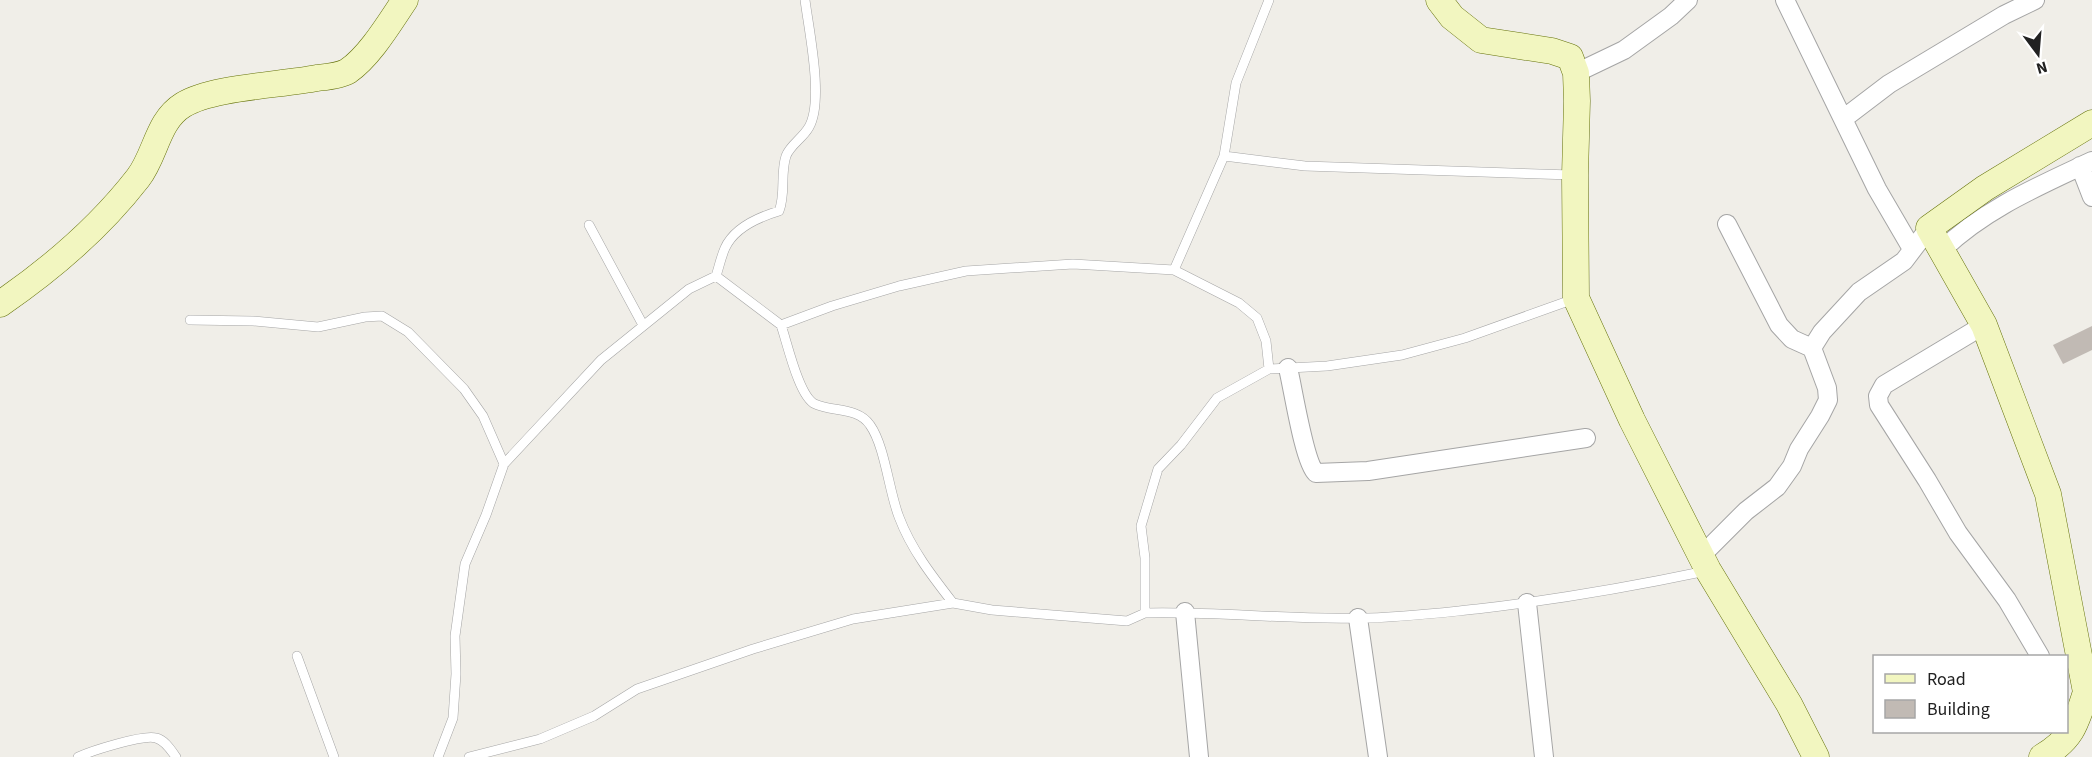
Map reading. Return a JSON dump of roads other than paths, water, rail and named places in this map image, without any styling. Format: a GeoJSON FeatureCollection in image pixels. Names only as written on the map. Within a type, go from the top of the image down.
{"type":"FeatureCollection","features":[{"type":"Feature","properties":{"kind":"street"},"geometry":{"type":"LineString","coordinates":[[0,304],[74,247],[111,210],[140,176],[170,116],[184,104],[202,97],[239,89],[307,80],[347,71],[372,45],[405,0]]}},
{"type":"Feature","properties":{"kind":"street"},"geometry":{"type":"LineString","coordinates":[[1440,0],[1452,16],[1481,39],[1552,51],[1570,57],[1575,73],[1577,101],[1576,298],[1632,420],[1705,562],[1789,704],[1816,757]]}},
{"type":"Feature","properties":{"kind":"street"},"geometry":{"type":"LineString","coordinates":[[1575,73],[1624,50],[1671,16],[1688,0]]}},
{"type":"Feature","properties":{"kind":"street"},"geometry":{"type":"LineString","coordinates":[[1785,0],[1877,189],[1912,249]]}},
{"type":"Feature","properties":{"kind":"street"},"geometry":{"type":"LineString","coordinates":[[1843,119],[1888,84],[2004,15],[2035,0]]}},
{"type":"Feature","properties":{"kind":"street"},"geometry":{"type":"LineString","coordinates":[[1812,348],[1822,332],[1859,292],[1904,261],[1929,228],[1985,188],[2092,123]]}},
{"type":"Feature","properties":{"kind":"street"},"geometry":{"type":"LineString","coordinates":[[1941,251],[1959,233],[1995,209],[2086,163],[2092,197]]}},
{"type":"Feature","properties":{"kind":"street"},"geometry":{"type":"LineString","coordinates":[[1705,562],[1746,511],[1776,487],[1792,466],[1828,400],[1827,388],[1812,348],[1792,339],[1779,325],[1727,224]]}},
{"type":"Feature","properties":{"kind":"street"},"geometry":{"type":"LineString","coordinates":[[1929,228],[1984,325],[2049,494],[2086,692],[2072,714]]}},
{"type":"Feature","properties":{"kind":"street"},"geometry":{"type":"LineString","coordinates":[[1984,325],[1884,386],[1878,396],[1879,405],[1958,533],[2007,600],[2039,655]]}},
{"type":"Feature","properties":{"kind":"street"},"geometry":{"type":"LineString","coordinates":[[1288,368],[1306,452],[1311,468],[1316,473],[1368,471],[1586,438]]}},
{"type":"Feature","properties":{"kind":"street"},"geometry":{"type":"LineString","coordinates":[[1527,603],[1544,757]]}},
{"type":"Feature","properties":{"kind":"street"},"geometry":{"type":"LineString","coordinates":[[1185,612],[1199,757]]}},
{"type":"Feature","properties":{"kind":"street"},"geometry":{"type":"LineString","coordinates":[[1358,618],[1378,757]]}},
{"type":"Feature","properties":{"kind":"street"},"geometry":{"type":"LineString","coordinates":[[2042,757],[2060,746],[2065,733]]}},
{"type":"Feature","properties":{"kind":"lane"},"geometry":{"type":"LineString","coordinates":[[438,757],[453,718],[456,636],[465,564],[504,464],[601,360],[689,289],[716,276],[725,247],[748,223],[779,211],[782,203],[786,155],[809,127],[814,114],[816,91],[805,0]]}},
{"type":"Feature","properties":{"kind":"lane"},"geometry":{"type":"LineString","coordinates":[[1174,270],[1224,156],[1236,83],[1269,0]]}},
{"type":"Feature","properties":{"kind":"lane"},"geometry":{"type":"LineString","coordinates":[[1224,156],[1305,166],[1575,175]]}},
{"type":"Feature","properties":{"kind":"lane"},"geometry":{"type":"LineString","coordinates":[[589,225],[643,325]]}},
{"type":"Feature","properties":{"kind":"lane"},"geometry":{"type":"LineString","coordinates":[[782,325],[832,306],[899,286],[966,271],[1073,264],[1174,270],[1239,303],[1257,318],[1266,341],[1269,369]]}},
{"type":"Feature","properties":{"kind":"lane"},"geometry":{"type":"LineString","coordinates":[[716,276],[782,325],[801,384],[814,404],[856,414],[870,424],[882,456],[898,517],[922,562],[952,603]]}},
{"type":"Feature","properties":{"kind":"lane"},"geometry":{"type":"LineString","coordinates":[[1145,613],[1145,558],[1141,526],[1158,469],[1181,445],[1217,398],[1269,369],[1327,366],[1402,355],[1465,338],[1576,298]]}},
{"type":"Feature","properties":{"kind":"lane"},"geometry":{"type":"LineString","coordinates":[[190,320],[253,321],[318,327],[382,316],[408,332],[464,389],[483,416],[504,464]]}},
{"type":"Feature","properties":{"kind":"lane"},"geometry":{"type":"LineString","coordinates":[[469,757],[540,739],[594,716],[637,689],[753,649],[853,620],[952,603],[992,610],[1126,621],[1145,613],[1185,612],[1358,618],[1432,614],[1527,603],[1638,586],[1705,562]]}},
{"type":"Feature","properties":{"kind":"lane"},"geometry":{"type":"LineString","coordinates":[[297,656],[334,757]]}},
{"type":"Feature","properties":{"kind":"lane"},"geometry":{"type":"LineString","coordinates":[[78,757],[144,738],[156,738],[165,743],[176,757]]}}]}
